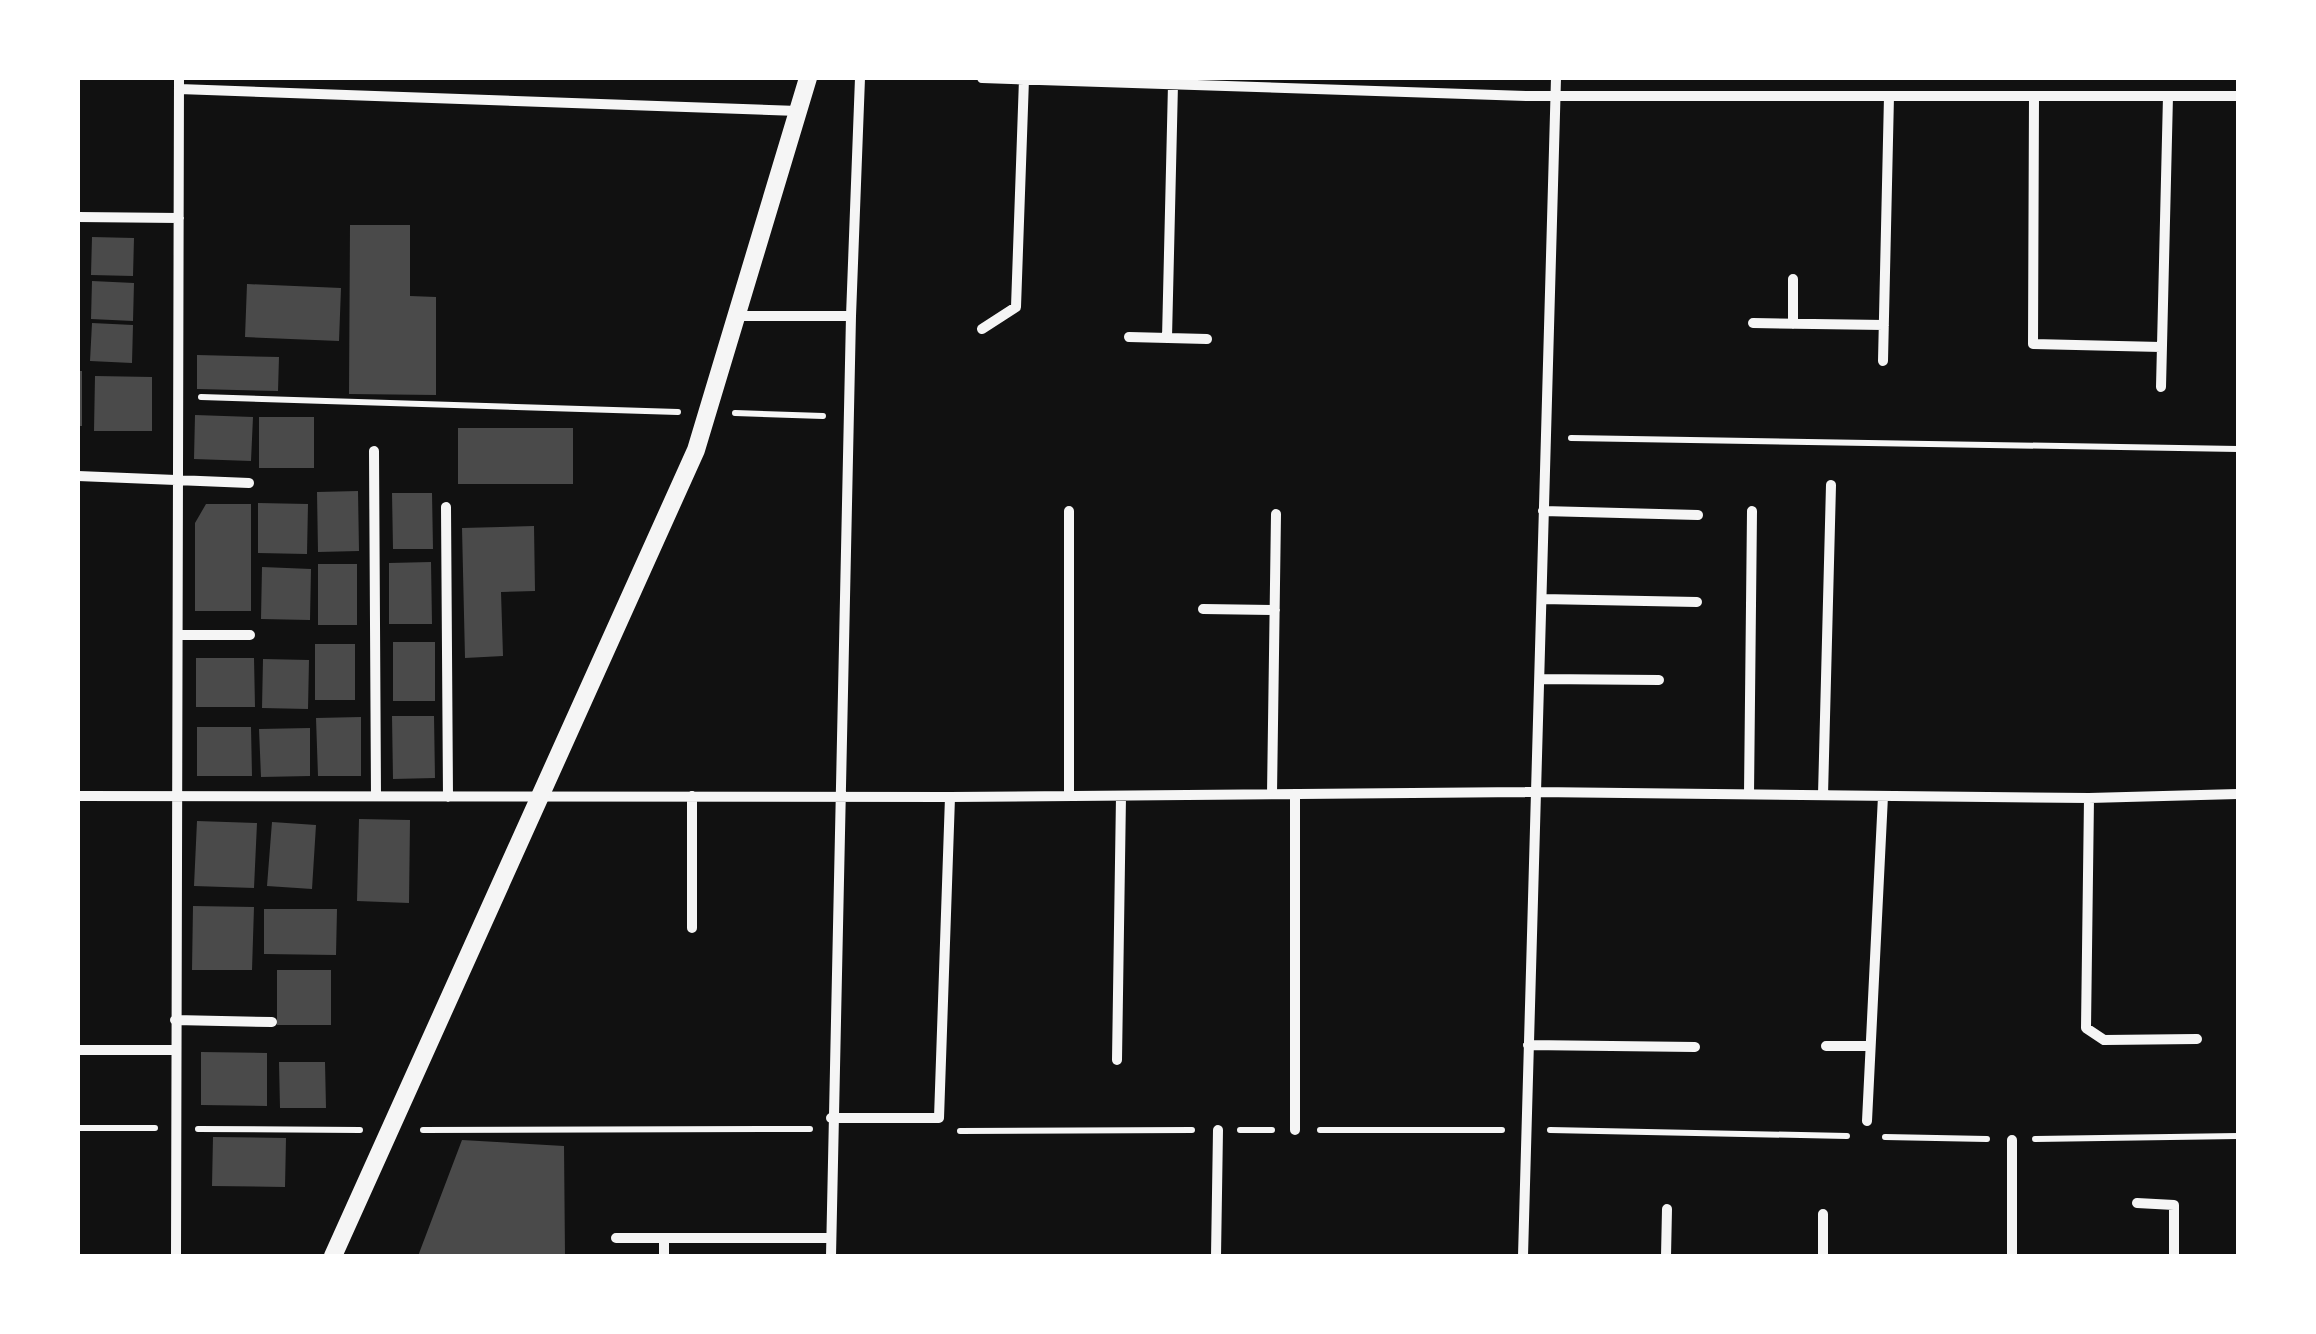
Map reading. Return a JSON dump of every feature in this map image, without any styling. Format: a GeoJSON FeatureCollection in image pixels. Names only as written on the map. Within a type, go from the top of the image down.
{"type":"FeatureCollection","features":[{"type":"Feature","properties":{"kind":"street"},"geometry":{"type":"LineString","coordinates":[[333,1256],[696,450],[808,78]]}},
{"type":"Feature","properties":{"kind":"street"},"geometry":{"type":"LineString","coordinates":[[830,1256],[848,417],[860,78]]}},
{"type":"Feature","properties":{"kind":"street"},"geometry":{"type":"LineString","coordinates":[[982,78],[1173,84],[1211,81],[1555,96],[2238,96]]}},
{"type":"Feature","properties":{"kind":"street"},"geometry":{"type":"LineString","coordinates":[[1384,78],[1384,91]]}},
{"type":"Feature","properties":{"kind":"street"},"geometry":{"type":"LineString","coordinates":[[1522,1256],[1556,78]]}},
{"type":"Feature","properties":{"kind":"street"},"geometry":{"type":"LineString","coordinates":[[982,329],[1016,307],[1024,79]]}},
{"type":"Feature","properties":{"kind":"street"},"geometry":{"type":"LineString","coordinates":[[176,1256],[179,83],[798,112]]}},
{"type":"Feature","properties":{"kind":"street"},"geometry":{"type":"LineString","coordinates":[[1167,338],[1173,84]]}},
{"type":"Feature","properties":{"kind":"street"},"geometry":{"type":"LineString","coordinates":[[1883,361],[1888,96]]}},
{"type":"Feature","properties":{"kind":"street"},"geometry":{"type":"LineString","coordinates":[[2034,96],[2033,344],[2161,347]]}},
{"type":"Feature","properties":{"kind":"street"},"geometry":{"type":"LineString","coordinates":[[2160,387],[2168,96]]}},
{"type":"Feature","properties":{"kind":"street"},"geometry":{"type":"LineString","coordinates":[[78,216],[179,218]]}},
{"type":"Feature","properties":{"kind":"street"},"geometry":{"type":"LineString","coordinates":[[1793,279],[1793,324]]}},
{"type":"Feature","properties":{"kind":"street"},"geometry":{"type":"LineString","coordinates":[[737,316],[852,316]]}},
{"type":"Feature","properties":{"kind":"street"},"geometry":{"type":"LineString","coordinates":[[1753,324],[1884,326]]}},
{"type":"Feature","properties":{"kind":"street"},"geometry":{"type":"LineString","coordinates":[[1129,337],[1206,338]]}},
{"type":"Feature","properties":{"kind":"street"},"geometry":{"type":"LineString","coordinates":[[374,451],[376,796]]}},
{"type":"Feature","properties":{"kind":"street"},"geometry":{"type":"LineString","coordinates":[[78,476],[249,483]]}},
{"type":"Feature","properties":{"kind":"street"},"geometry":{"type":"LineString","coordinates":[[1823,795],[1831,485]]}},
{"type":"Feature","properties":{"kind":"street"},"geometry":{"type":"LineString","coordinates":[[446,507],[448,797]]}},
{"type":"Feature","properties":{"kind":"street"},"geometry":{"type":"LineString","coordinates":[[1069,510],[1069,796]]}},
{"type":"Feature","properties":{"kind":"street"},"geometry":{"type":"LineString","coordinates":[[1543,511],[1698,515]]}},
{"type":"Feature","properties":{"kind":"street"},"geometry":{"type":"LineString","coordinates":[[1749,794],[1752,511]]}},
{"type":"Feature","properties":{"kind":"street"},"geometry":{"type":"LineString","coordinates":[[1272,794],[1276,514]]}},
{"type":"Feature","properties":{"kind":"street"},"geometry":{"type":"LineString","coordinates":[[1542,599],[1697,602]]}},
{"type":"Feature","properties":{"kind":"street"},"geometry":{"type":"LineString","coordinates":[[1202,609],[1274,610]]}},
{"type":"Feature","properties":{"kind":"street"},"geometry":{"type":"LineString","coordinates":[[179,635],[250,635]]}},
{"type":"Feature","properties":{"kind":"street"},"geometry":{"type":"LineString","coordinates":[[1540,679],[1658,680]]}},
{"type":"Feature","properties":{"kind":"street"},"geometry":{"type":"LineString","coordinates":[[78,796],[950,797],[1536,792],[2089,798],[2238,794]]}},
{"type":"Feature","properties":{"kind":"street"},"geometry":{"type":"LineString","coordinates":[[1295,794],[1295,1130]]}},
{"type":"Feature","properties":{"kind":"street"},"geometry":{"type":"LineString","coordinates":[[692,796],[692,928]]}},
{"type":"Feature","properties":{"kind":"street"},"geometry":{"type":"LineString","coordinates":[[1117,1060],[1121,796]]}},
{"type":"Feature","properties":{"kind":"street"},"geometry":{"type":"LineString","coordinates":[[1866,1121],[1883,796]]}},
{"type":"Feature","properties":{"kind":"street"},"geometry":{"type":"LineString","coordinates":[[831,1123],[938,1118],[950,797]]}},
{"type":"Feature","properties":{"kind":"street"},"geometry":{"type":"LineString","coordinates":[[2089,798],[2086,1028],[2104,1040],[2197,1039]]}},
{"type":"Feature","properties":{"kind":"street"},"geometry":{"type":"LineString","coordinates":[[175,1020],[272,1022]]}},
{"type":"Feature","properties":{"kind":"street"},"geometry":{"type":"LineString","coordinates":[[1528,1045],[1695,1047]]}},
{"type":"Feature","properties":{"kind":"street"},"geometry":{"type":"LineString","coordinates":[[1826,1046],[1870,1046]]}},
{"type":"Feature","properties":{"kind":"street"},"geometry":{"type":"LineString","coordinates":[[78,1050],[175,1050]]}},
{"type":"Feature","properties":{"kind":"street"},"geometry":{"type":"LineString","coordinates":[[1216,1256],[1218,1130]]}},
{"type":"Feature","properties":{"kind":"street"},"geometry":{"type":"LineString","coordinates":[[2012,1140],[2012,1256]]}},
{"type":"Feature","properties":{"kind":"street"},"geometry":{"type":"LineString","coordinates":[[2137,1203],[2174,1205],[2174,1256]]}},
{"type":"Feature","properties":{"kind":"street"},"geometry":{"type":"LineString","coordinates":[[1666,1256],[1667,1209]]}},
{"type":"Feature","properties":{"kind":"street"},"geometry":{"type":"LineString","coordinates":[[1823,1256],[1824,1214]]}},
{"type":"Feature","properties":{"kind":"street"},"geometry":{"type":"LineString","coordinates":[[616,1238],[831,1238]]}},
{"type":"Feature","properties":{"kind":"street"},"geometry":{"type":"LineString","coordinates":[[664,1238],[664,1256]]}},
{"type":"Feature","properties":{"kind":"path"},"geometry":{"type":"LineString","coordinates":[[179,396],[848,417]]}},
{"type":"Feature","properties":{"kind":"path"},"geometry":{"type":"LineString","coordinates":[[1545,437],[2238,449]]}},
{"type":"Feature","properties":{"kind":"path"},"geometry":{"type":"LineString","coordinates":[[938,1118],[956,1131],[1526,1130],[1857,1136]]}},
{"type":"Feature","properties":{"kind":"path"},"geometry":{"type":"LineString","coordinates":[[78,1128],[389,1131],[831,1123]]}},
{"type":"Feature","properties":{"kind":"path"},"geometry":{"type":"LineString","coordinates":[[1876,1137],[2012,1140],[2238,1136]]}},
{"type":"Feature","properties":{"kind":"building"},"geometry":{"type":"Polygon","coordinates":[[[350,225],[410,225],[410,296],[436,297],[436,395],[349,394],[350,225]]]}},
{"type":"Feature","properties":{"kind":"building"},"geometry":{"type":"Polygon","coordinates":[[[92,237],[134,238],[133,276],[91,275],[92,237]]]}},
{"type":"Feature","properties":{"kind":"building"},"geometry":{"type":"Polygon","coordinates":[[[92,281],[134,283],[133,321],[91,319],[92,281]]]}},
{"type":"Feature","properties":{"kind":"building"},"geometry":{"type":"Polygon","coordinates":[[[247,284],[341,288],[339,341],[245,337],[247,284]]]}},
{"type":"Feature","properties":{"kind":"building"},"geometry":{"type":"Polygon","coordinates":[[[92,323],[133,325],[132,363],[90,361],[92,323]]]}},
{"type":"Feature","properties":{"kind":"building"},"geometry":{"type":"Polygon","coordinates":[[[197,355],[279,357],[278,391],[197,389],[197,355]]]}},
{"type":"Feature","properties":{"kind":"building"},"geometry":{"type":"Polygon","coordinates":[[[78,371],[82,371],[82,426],[78,426],[78,371]]]}},
{"type":"Feature","properties":{"kind":"building"},"geometry":{"type":"Polygon","coordinates":[[[95,376],[152,377],[152,431],[94,431],[95,376]]]}},
{"type":"Feature","properties":{"kind":"building"},"geometry":{"type":"Polygon","coordinates":[[[195,415],[253,417],[251,461],[194,459],[195,415]]]}},
{"type":"Feature","properties":{"kind":"building"},"geometry":{"type":"Polygon","coordinates":[[[259,417],[314,417],[314,468],[259,468],[259,417]]]}},
{"type":"Feature","properties":{"kind":"building"},"geometry":{"type":"Polygon","coordinates":[[[458,428],[573,428],[573,484],[458,484],[458,428]]]}},
{"type":"Feature","properties":{"kind":"building"},"geometry":{"type":"Polygon","coordinates":[[[358,491],[359,551],[318,552],[317,492],[358,491]]]}},
{"type":"Feature","properties":{"kind":"building"},"geometry":{"type":"Polygon","coordinates":[[[392,493],[432,493],[433,549],[393,549],[392,493]]]}},
{"type":"Feature","properties":{"kind":"building"},"geometry":{"type":"Polygon","coordinates":[[[258,503],[308,504],[307,554],[258,553],[258,503]]]}},
{"type":"Feature","properties":{"kind":"building"},"geometry":{"type":"Polygon","coordinates":[[[206,504],[251,504],[251,611],[195,611],[195,523],[206,504]]]}},
{"type":"Feature","properties":{"kind":"building"},"geometry":{"type":"Polygon","coordinates":[[[534,526],[535,591],[501,592],[503,656],[465,658],[462,528],[534,526]]]}},
{"type":"Feature","properties":{"kind":"building"},"geometry":{"type":"Polygon","coordinates":[[[431,562],[432,624],[389,624],[389,563],[431,562]]]}},
{"type":"Feature","properties":{"kind":"building"},"geometry":{"type":"Polygon","coordinates":[[[318,564],[357,564],[357,625],[318,625],[318,564]]]}},
{"type":"Feature","properties":{"kind":"building"},"geometry":{"type":"Polygon","coordinates":[[[262,567],[311,569],[310,620],[261,619],[262,567]]]}},
{"type":"Feature","properties":{"kind":"building"},"geometry":{"type":"Polygon","coordinates":[[[393,642],[435,642],[435,701],[393,701],[393,642]]]}},
{"type":"Feature","properties":{"kind":"building"},"geometry":{"type":"Polygon","coordinates":[[[315,644],[355,644],[355,700],[315,700],[315,644]]]}},
{"type":"Feature","properties":{"kind":"building"},"geometry":{"type":"Polygon","coordinates":[[[196,658],[254,658],[255,707],[196,707],[196,658]]]}},
{"type":"Feature","properties":{"kind":"building"},"geometry":{"type":"Polygon","coordinates":[[[263,659],[309,660],[308,709],[262,708],[263,659]]]}},
{"type":"Feature","properties":{"kind":"building"},"geometry":{"type":"Polygon","coordinates":[[[392,716],[434,716],[435,778],[393,779],[392,716]]]}},
{"type":"Feature","properties":{"kind":"building"},"geometry":{"type":"Polygon","coordinates":[[[361,717],[361,776],[318,776],[316,718],[361,717]]]}},
{"type":"Feature","properties":{"kind":"building"},"geometry":{"type":"Polygon","coordinates":[[[197,727],[251,727],[252,776],[197,776],[197,727]]]}},
{"type":"Feature","properties":{"kind":"building"},"geometry":{"type":"Polygon","coordinates":[[[310,728],[310,776],[261,777],[259,729],[310,728]]]}},
{"type":"Feature","properties":{"kind":"building"},"geometry":{"type":"Polygon","coordinates":[[[359,819],[410,820],[409,903],[357,901],[359,819]]]}},
{"type":"Feature","properties":{"kind":"building"},"geometry":{"type":"Polygon","coordinates":[[[197,821],[257,823],[254,888],[194,886],[197,821]]]}},
{"type":"Feature","properties":{"kind":"building"},"geometry":{"type":"Polygon","coordinates":[[[272,822],[316,825],[312,889],[267,886],[272,822]]]}},
{"type":"Feature","properties":{"kind":"building"},"geometry":{"type":"Polygon","coordinates":[[[193,906],[254,907],[252,970],[192,970],[193,906]]]}},
{"type":"Feature","properties":{"kind":"building"},"geometry":{"type":"Polygon","coordinates":[[[264,909],[337,909],[336,955],[264,954],[264,909]]]}},
{"type":"Feature","properties":{"kind":"building"},"geometry":{"type":"Polygon","coordinates":[[[277,970],[331,970],[331,1025],[277,1025],[277,970]]]}},
{"type":"Feature","properties":{"kind":"building"},"geometry":{"type":"Polygon","coordinates":[[[201,1052],[267,1053],[267,1106],[201,1105],[201,1052]]]}},
{"type":"Feature","properties":{"kind":"building"},"geometry":{"type":"Polygon","coordinates":[[[279,1062],[325,1062],[326,1108],[280,1108],[279,1062]]]}},
{"type":"Feature","properties":{"kind":"building"},"geometry":{"type":"Polygon","coordinates":[[[213,1137],[286,1138],[285,1187],[212,1186],[213,1137]]]}},
{"type":"Feature","properties":{"kind":"building"},"geometry":{"type":"Polygon","coordinates":[[[462,1140],[564,1146],[565,1256],[418,1256],[462,1140]]]}}]}
